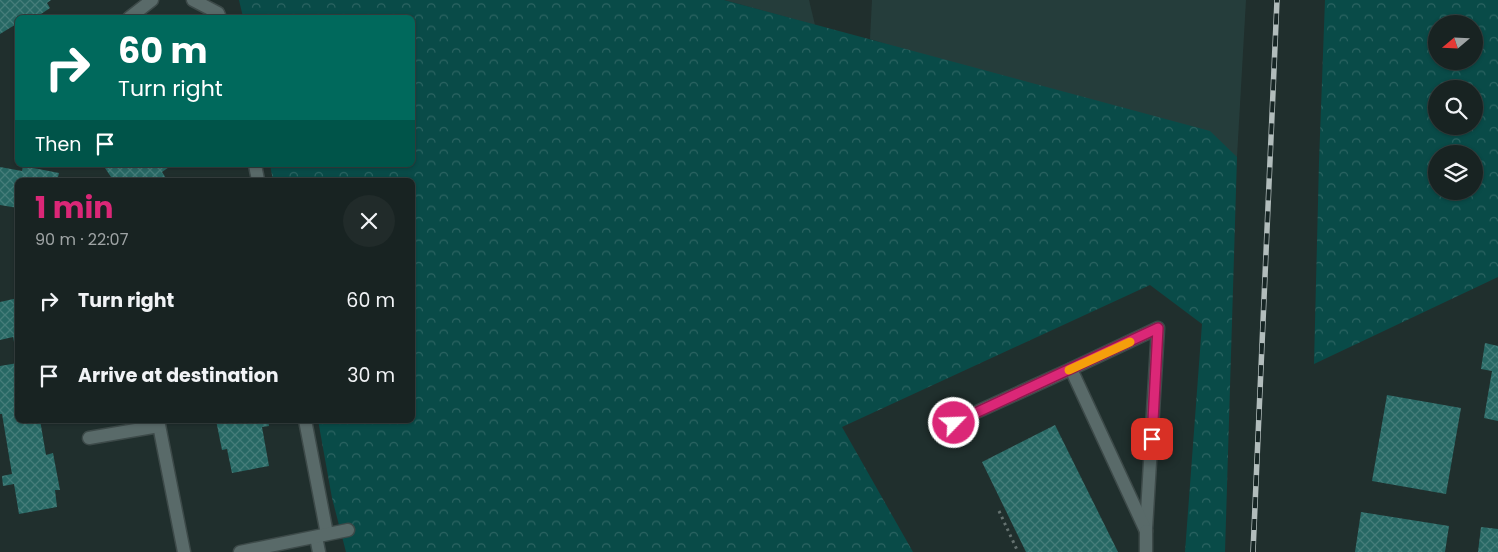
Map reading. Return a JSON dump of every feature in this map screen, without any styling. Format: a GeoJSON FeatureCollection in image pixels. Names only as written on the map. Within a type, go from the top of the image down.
{"type":"FeatureCollection","features":[{"type":"Feature","properties":{"kind":"street"},"geometry":{"type":"LineString","coordinates":[[134,15],[152,0]]}},
{"type":"Feature","properties":{"kind":"street"},"geometry":{"type":"LineString","coordinates":[[193,0],[219,15]]}},
{"type":"Feature","properties":{"kind":"street"},"geometry":{"type":"LineString","coordinates":[[937,430],[1071,370],[1158,328],[1146,552]]}},
{"type":"Feature","properties":{"kind":"street"},"geometry":{"type":"LineString","coordinates":[[1071,370],[1146,531]]}},
{"type":"Feature","properties":{"kind":"street"},"geometry":{"type":"LineString","coordinates":[[89,438],[158,423],[184,552]]}},
{"type":"Feature","properties":{"kind":"street"},"geometry":{"type":"LineString","coordinates":[[305,423],[322,536],[319,552]]}},
{"type":"Feature","properties":{"kind":"street"},"geometry":{"type":"LineString","coordinates":[[240,552],[348,530]]}},
{"type":"Feature","properties":{"kind":"path"},"geometry":{"type":"LineString","coordinates":[[999,511],[1018,552]]}},
{"type":"Feature","properties":{"kind":"shaded area"},"geometry":{"type":"Polygon","coordinates":[[[724,0],[809,0],[815,25],[724,0]]]}},
{"type":"Feature","properties":{"kind":"shaded area"},"geometry":{"type":"Polygon","coordinates":[[[872,0],[1246,0],[1237,157],[870,39],[872,0]]]}},
{"type":"Feature","properties":{"kind":"green space"},"geometry":{"type":"Polygon","coordinates":[[[239,0],[724,0],[1210,131],[1237,157],[1225,552],[1185,552],[1202,324],[1150,285],[842,427],[913,552],[346,552],[332,498],[319,423],[415,423],[415,178],[273,178],[270,167],[415,167],[415,15],[243,15],[239,0]]]}},
{"type":"Feature","properties":{"kind":"green space"},"geometry":{"type":"Polygon","coordinates":[[[1325,0],[1498,0],[1498,277],[1314,364],[1325,0]]]}},
{"type":"Feature","properties":{"kind":"building"},"geometry":{"type":"Polygon","coordinates":[[[0,0],[51,0],[47,3],[50,8],[40,15],[15,15],[15,25],[0,34],[0,0]]]}},
{"type":"Feature","properties":{"kind":"building"},"geometry":{"type":"Polygon","coordinates":[[[0,167],[22,171],[23,167],[28,167],[59,173],[58,177],[61,178],[15,178],[15,208],[0,205],[0,167]]]}},
{"type":"Feature","properties":{"kind":"building"},"geometry":{"type":"Polygon","coordinates":[[[104,167],[169,167],[162,172],[166,178],[112,178],[104,167]]]}},
{"type":"Feature","properties":{"kind":"building"},"geometry":{"type":"Polygon","coordinates":[[[15,299],[15,342],[13,337],[0,340],[0,302],[15,299]]]}},
{"type":"Feature","properties":{"kind":"building"},"geometry":{"type":"Polygon","coordinates":[[[1485,343],[1498,346],[1498,421],[1484,418],[1492,371],[1481,369],[1485,343]]]}},
{"type":"Feature","properties":{"kind":"building"},"geometry":{"type":"Polygon","coordinates":[[[15,364],[15,423],[41,423],[46,455],[53,453],[60,490],[55,490],[57,507],[19,514],[14,484],[3,486],[2,476],[12,474],[2,414],[0,414],[0,366],[15,364]]]}},
{"type":"Feature","properties":{"kind":"building"},"geometry":{"type":"Polygon","coordinates":[[[1387,395],[1461,408],[1446,494],[1372,481],[1387,395]]]}},
{"type":"Feature","properties":{"kind":"building"},"geometry":{"type":"Polygon","coordinates":[[[217,423],[268,423],[269,426],[262,427],[269,466],[232,473],[227,449],[222,450],[217,423]]]}},
{"type":"Feature","properties":{"kind":"building"},"geometry":{"type":"Polygon","coordinates":[[[1055,425],[1118,552],[1026,552],[982,462],[1055,425]]]}},
{"type":"Feature","properties":{"kind":"building"},"geometry":{"type":"Polygon","coordinates":[[[1361,512],[1449,526],[1445,552],[1355,552],[1361,512]]]}},
{"type":"Feature","properties":{"kind":"building"},"geometry":{"type":"Polygon","coordinates":[[[1481,527],[1498,529],[1498,552],[1478,552],[1481,527]]]}},
{"type":"Feature","properties":{"kind":"railway"},"geometry":{"type":"LineString","coordinates":[[1253,552],[1277,0]]}},
{"type":"Feature","properties":{"kind":"slow traffic"},"geometry":{"type":"LineString","coordinates":[[1069,370],[1130,342]]}},
{"type":"Feature","properties":{"kind":"route"},"geometry":{"type":"LineString","coordinates":[[954,423],[1158,328],[1152,439]]}}]}
